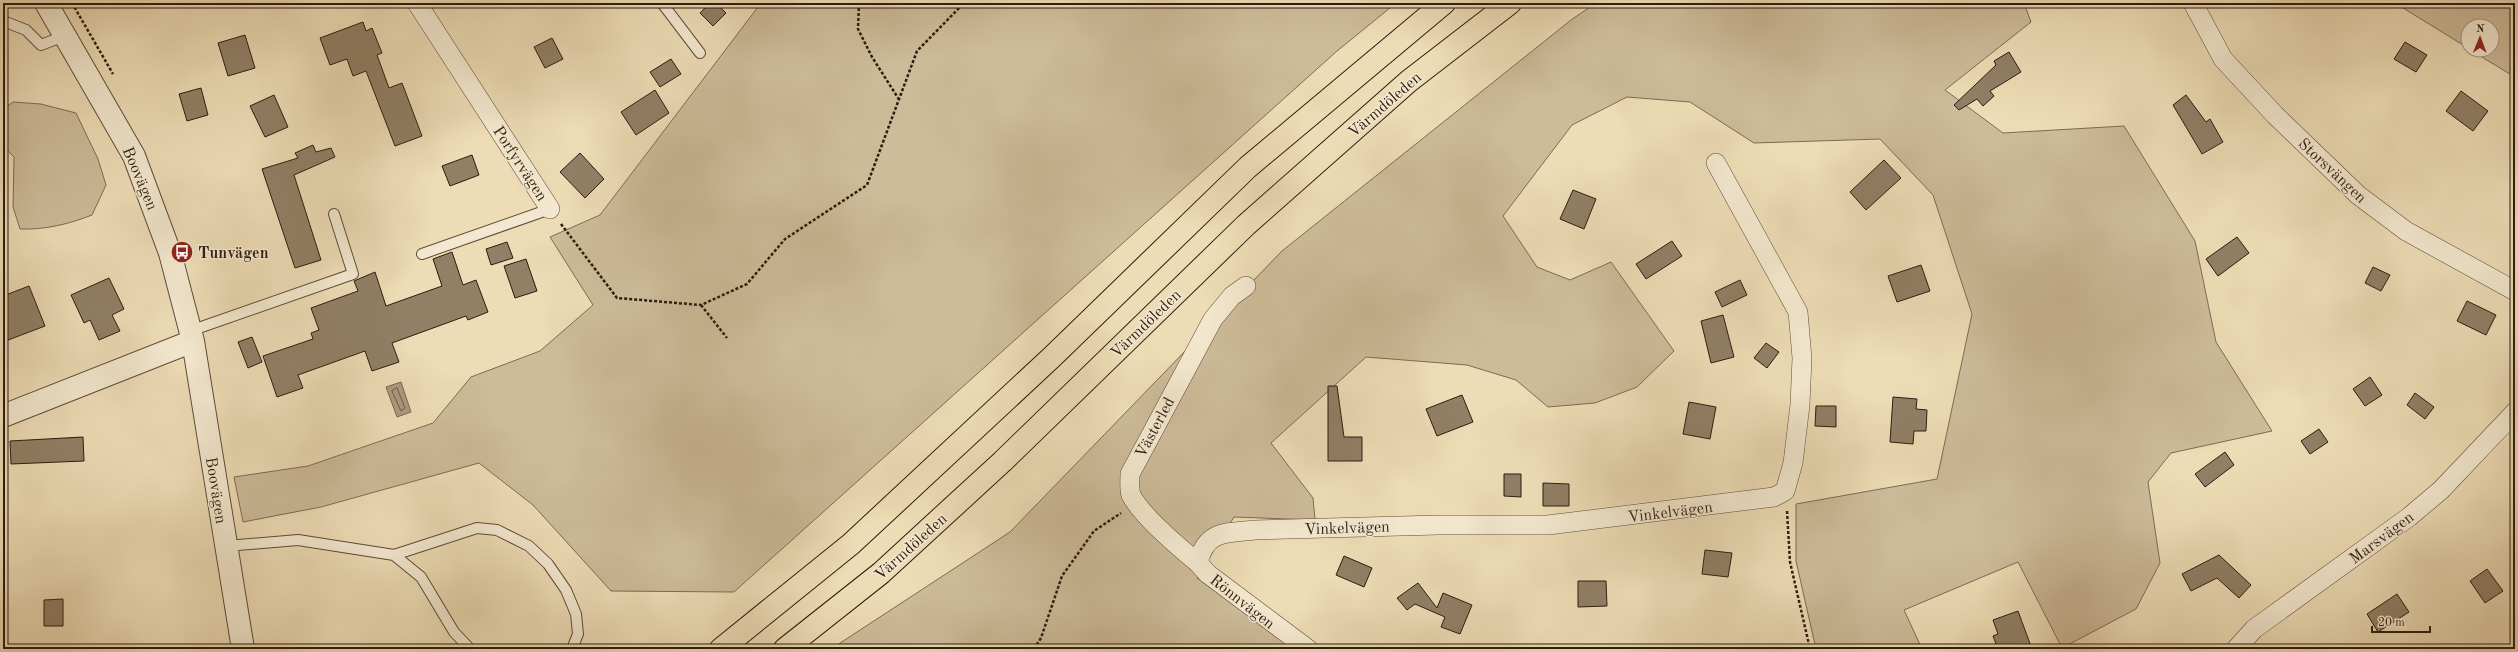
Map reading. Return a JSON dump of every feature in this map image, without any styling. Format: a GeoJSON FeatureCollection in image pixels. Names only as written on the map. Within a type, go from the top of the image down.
{"type":"FeatureCollection","features":[{"type":"Feature","properties":{"kind":"highway"},"geometry":{"type":"LineString","coordinates":[[721,649],[757,622],[862,533],[1058,352],[1248,166],[1444,3]]}},
{"type":"Feature","properties":{"kind":"highway","name":"Värmdöleden"},"geometry":{"type":"LineString","coordinates":[[786,649],[881,573],[1003,460],[1246,225],[1409,81],[1510,3]]}},
{"type":"Feature","properties":{"kind":"street","name":"Boovägen"},"geometry":{"type":"LineString","coordinates":[[46,3],[134,156],[170,253],[192,336],[244,649]]}},
{"type":"Feature","properties":{"kind":"street","name":"Porfyrvägen"},"geometry":{"type":"LineString","coordinates":[[417,3],[550,208]]}},
{"type":"Feature","properties":{"kind":"street","name":"Storsvängen"},"geometry":{"type":"LineString","coordinates":[[2193,3],[2223,59],[2274,115],[2358,195],[2406,231],[2515,291]]}},
{"type":"Feature","properties":{"kind":"street"},"geometry":{"type":"LineString","coordinates":[[1716,163],[1798,312],[1802,358],[1800,405],[1793,463],[1785,491]]}},
{"type":"Feature","properties":{"kind":"street","name":"Västerled"},"geometry":{"type":"LineString","coordinates":[[1198,563],[1169,539],[1136,502],[1131,494],[1130,484],[1134,463],[1213,319],[1232,296],[1246,286]]}},
{"type":"Feature","properties":{"kind":"street"},"geometry":{"type":"LineString","coordinates":[[3,416],[192,336]]}},
{"type":"Feature","properties":{"kind":"street","name":"Marsvägen"},"geometry":{"type":"LineString","coordinates":[[2236,649],[2242,640],[2266,620],[2409,517],[2440,490],[2515,412]]}},
{"type":"Feature","properties":{"kind":"street","name":"Vinkelvägen"},"geometry":{"type":"LineString","coordinates":[[1206,542],[1213,537],[1226,533],[1255,530],[1438,524],[1548,526],[1774,496],[1785,491]]}},
{"type":"Feature","properties":{"kind":"street","name":"Rönnvägen"},"geometry":{"type":"LineString","coordinates":[[1206,542],[1201,550],[1198,563],[1223,587],[1308,649]]}},
{"type":"Feature","properties":{"kind":"lane"},"geometry":{"type":"LineString","coordinates":[[662,3],[700,53]]}},
{"type":"Feature","properties":{"kind":"lane"},"geometry":{"type":"LineString","coordinates":[[3,21],[26,30],[41,45],[64,36]]}},
{"type":"Feature","properties":{"kind":"lane","name":"Porfyrvägen"},"geometry":{"type":"LineString","coordinates":[[422,254],[550,208]]}},
{"type":"Feature","properties":{"kind":"lane"},"geometry":{"type":"LineString","coordinates":[[192,336],[353,274],[334,214]]}},
{"type":"Feature","properties":{"kind":"lane"},"geometry":{"type":"LineString","coordinates":[[226,546],[298,540],[394,555],[477,528],[497,530],[516,538],[529,546],[548,564],[566,590],[576,614],[578,634],[572,649]]}},
{"type":"Feature","properties":{"kind":"lane"},"geometry":{"type":"LineString","coordinates":[[394,555],[421,577],[454,632],[470,649]]}},
{"type":"Feature","properties":{"kind":"path"},"geometry":{"type":"LineString","coordinates":[[860,3],[858,29],[872,57],[900,101]]}},
{"type":"Feature","properties":{"kind":"path"},"geometry":{"type":"LineString","coordinates":[[550,208],[580,252],[618,298],[701,305],[747,284],[785,239],[867,185],[900,101],[917,51],[964,3]]}},
{"type":"Feature","properties":{"kind":"path"},"geometry":{"type":"LineString","coordinates":[[701,305],[727,338]]}},
{"type":"Feature","properties":{"kind":"path"},"geometry":{"type":"LineString","coordinates":[[1785,491],[1790,562],[1810,649]]}},
{"type":"Feature","properties":{"kind":"path"},"geometry":{"type":"LineString","coordinates":[[1034,649],[1041,638],[1062,576],[1094,531],[1136,502]]}},
{"type":"Feature","properties":{"kind":"shaded area"},"geometry":{"type":"Polygon","coordinates":[[[761,3],[1396,3],[1337,51],[734,592],[611,591],[533,505],[479,463],[321,507],[243,522],[234,477],[308,466],[433,423],[471,377],[540,351],[593,305],[550,237],[600,215],[761,3]]]}},
{"type":"Feature","properties":{"kind":"shaded area"},"geometry":{"type":"Polygon","coordinates":[[[1596,3],[2024,3],[2031,22],[1945,90],[2003,133],[2124,126],[2195,241],[2216,342],[2272,431],[2171,453],[2148,482],[2160,563],[2136,609],[2062,648],[2018,562],[1904,610],[1922,649],[1816,649],[1796,561],[1796,504],[1937,479],[1972,314],[1933,195],[1880,139],[1754,143],[1690,102],[1627,97],[1572,125],[1503,216],[1537,267],[1570,280],[1611,262],[1674,351],[1637,387],[1595,403],[1548,407],[1516,380],[1467,365],[1366,357],[1271,443],[1313,498],[1315,520],[1234,517],[1197,578],[1296,649],[831,649],[1010,532],[1282,251],[1571,20],[1596,3]]]}},
{"type":"Feature","properties":{"kind":"shaded area"},"geometry":{"type":"Polygon","coordinates":[[[2395,3],[2515,3],[2515,77],[2483,58],[2500,58],[2500,18],[2460,18],[2460,43],[2395,3]]]}},
{"type":"Feature","properties":{"kind":"shaded area"},"geometry":{"type":"Polygon","coordinates":[[[13,102],[41,104],[76,113],[98,159],[106,185],[92,215],[57,226],[20,229],[13,207],[14,157],[3,146],[3,109],[13,102]]]}},
{"type":"Feature","properties":{"kind":"water"},"geometry":{"type":"Polygon","coordinates":[[[401,382],[411,412],[397,417],[386,387],[401,382]]]}},
{"type":"Feature","properties":{"kind":"building"},"geometry":{"type":"Polygon","coordinates":[[[710,3],[716,3],[726,13],[713,26],[700,13],[710,3]]]}},
{"type":"Feature","properties":{"kind":"building"},"geometry":{"type":"Polygon","coordinates":[[[363,22],[366,31],[372,28],[382,53],[377,55],[389,88],[402,83],[422,136],[395,146],[366,71],[353,76],[347,59],[330,65],[320,38],[363,22]]]}},
{"type":"Feature","properties":{"kind":"building"},"geometry":{"type":"Polygon","coordinates":[[[245,35],[255,68],[228,76],[218,43],[245,35]]]}},
{"type":"Feature","properties":{"kind":"building"},"geometry":{"type":"Polygon","coordinates":[[[552,38],[563,59],[545,68],[534,47],[552,38]]]}},
{"type":"Feature","properties":{"kind":"building"},"geometry":{"type":"Polygon","coordinates":[[[2405,42],[2427,55],[2416,72],[2394,59],[2405,42]]]}},
{"type":"Feature","properties":{"kind":"building"},"geometry":{"type":"Polygon","coordinates":[[[2009,52],[2021,72],[1990,91],[1994,96],[1983,106],[1977,99],[1959,110],[1954,105],[1996,65],[1994,61],[2009,52]]]}},
{"type":"Feature","properties":{"kind":"building"},"geometry":{"type":"Polygon","coordinates":[[[671,59],[681,74],[660,87],[650,72],[671,59]]]}},
{"type":"Feature","properties":{"kind":"building"},"geometry":{"type":"Polygon","coordinates":[[[201,88],[208,115],[187,121],[179,94],[201,88]]]}},
{"type":"Feature","properties":{"kind":"building"},"geometry":{"type":"Polygon","coordinates":[[[655,90],[669,113],[636,135],[621,112],[655,90]]]}},
{"type":"Feature","properties":{"kind":"building"},"geometry":{"type":"Polygon","coordinates":[[[2461,91],[2488,111],[2473,131],[2446,111],[2461,91]]]}},
{"type":"Feature","properties":{"kind":"building"},"geometry":{"type":"Polygon","coordinates":[[[274,95],[288,127],[265,137],[250,106],[274,95]]]}},
{"type":"Feature","properties":{"kind":"building"},"geometry":{"type":"Polygon","coordinates":[[[2186,95],[2206,122],[2210,119],[2223,142],[2202,154],[2173,105],[2186,95]]]}},
{"type":"Feature","properties":{"kind":"building"},"geometry":{"type":"Polygon","coordinates":[[[313,145],[316,152],[331,148],[335,157],[294,175],[321,260],[295,268],[262,169],[298,158],[295,153],[313,145]]]}},
{"type":"Feature","properties":{"kind":"building"},"geometry":{"type":"Polygon","coordinates":[[[580,153],[604,179],[585,198],[560,172],[580,153]]]}},
{"type":"Feature","properties":{"kind":"building"},"geometry":{"type":"Polygon","coordinates":[[[472,155],[479,175],[450,186],[442,166],[472,155]]]}},
{"type":"Feature","properties":{"kind":"building"},"geometry":{"type":"Polygon","coordinates":[[[1884,160],[1901,178],[1866,210],[1850,192],[1884,160]]]}},
{"type":"Feature","properties":{"kind":"building"},"geometry":{"type":"Polygon","coordinates":[[[1573,190],[1596,199],[1584,229],[1560,219],[1573,190]]]}},
{"type":"Feature","properties":{"kind":"building"},"geometry":{"type":"Polygon","coordinates":[[[2237,237],[2249,253],[2218,276],[2206,259],[2237,237]]]}},
{"type":"Feature","properties":{"kind":"building"},"geometry":{"type":"Polygon","coordinates":[[[1672,241],[1682,256],[1646,279],[1636,264],[1672,241]]]}},
{"type":"Feature","properties":{"kind":"building"},"geometry":{"type":"Polygon","coordinates":[[[507,242],[513,258],[491,265],[486,249],[507,242]]]}},
{"type":"Feature","properties":{"kind":"building"},"geometry":{"type":"Polygon","coordinates":[[[452,252],[463,285],[476,280],[488,312],[468,320],[466,316],[392,343],[399,362],[372,371],[365,351],[298,375],[303,388],[277,397],[263,356],[313,339],[311,333],[319,330],[311,308],[358,291],[354,281],[375,272],[386,306],[442,286],[433,259],[452,252]]]}},
{"type":"Feature","properties":{"kind":"building"},"geometry":{"type":"Polygon","coordinates":[[[526,259],[537,291],[515,298],[504,266],[526,259]]]}},
{"type":"Feature","properties":{"kind":"building"},"geometry":{"type":"Polygon","coordinates":[[[1921,265],[1930,291],[1897,302],[1888,276],[1921,265]]]}},
{"type":"Feature","properties":{"kind":"building"},"geometry":{"type":"Polygon","coordinates":[[[2373,267],[2390,275],[2381,291],[2365,283],[2373,267]]]}},
{"type":"Feature","properties":{"kind":"building"},"geometry":{"type":"Polygon","coordinates":[[[109,278],[124,309],[112,315],[120,331],[99,340],[90,320],[84,323],[71,295],[109,278]]]}},
{"type":"Feature","properties":{"kind":"building"},"geometry":{"type":"Polygon","coordinates":[[[1740,280],[1747,295],[1722,307],[1715,292],[1740,280]]]}},
{"type":"Feature","properties":{"kind":"building"},"geometry":{"type":"Polygon","coordinates":[[[29,286],[45,326],[3,342],[3,296],[29,286]]]}},
{"type":"Feature","properties":{"kind":"building"},"geometry":{"type":"Polygon","coordinates":[[[2467,301],[2496,315],[2486,335],[2457,321],[2467,301]]]}},
{"type":"Feature","properties":{"kind":"building"},"geometry":{"type":"Polygon","coordinates":[[[1723,315],[1734,357],[1711,363],[1701,321],[1723,315]]]}},
{"type":"Feature","properties":{"kind":"building"},"geometry":{"type":"Polygon","coordinates":[[[252,337],[262,362],[248,368],[238,342],[252,337]]]}},
{"type":"Feature","properties":{"kind":"building"},"geometry":{"type":"Polygon","coordinates":[[[1766,343],[1779,352],[1767,368],[1754,358],[1766,343]]]}},
{"type":"Feature","properties":{"kind":"building"},"geometry":{"type":"Polygon","coordinates":[[[2370,377],[2382,395],[2365,406],[2353,389],[2370,377]]]}},
{"type":"Feature","properties":{"kind":"building"},"geometry":{"type":"Polygon","coordinates":[[[1328,386],[1337,386],[1344,437],[1362,437],[1362,461],[1328,461],[1328,386]]]}},
{"type":"Feature","properties":{"kind":"building"},"geometry":{"type":"Polygon","coordinates":[[[2415,393],[2434,407],[2425,419],[2407,405],[2415,393]]]}},
{"type":"Feature","properties":{"kind":"building"},"geometry":{"type":"Polygon","coordinates":[[[1462,395],[1473,422],[1437,436],[1426,409],[1462,395]]]}},
{"type":"Feature","properties":{"kind":"building"},"geometry":{"type":"Polygon","coordinates":[[[1893,397],[1917,399],[1916,409],[1927,410],[1926,431],[1914,431],[1913,444],[1890,442],[1893,397]]]}},
{"type":"Feature","properties":{"kind":"building"},"geometry":{"type":"Polygon","coordinates":[[[1689,402],[1716,407],[1710,439],[1683,434],[1689,402]]]}},
{"type":"Feature","properties":{"kind":"building"},"geometry":{"type":"Polygon","coordinates":[[[1816,406],[1836,406],[1836,427],[1815,426],[1816,406]]]}},
{"type":"Feature","properties":{"kind":"building"},"geometry":{"type":"Polygon","coordinates":[[[2319,429],[2328,442],[2310,454],[2301,441],[2319,429]]]}},
{"type":"Feature","properties":{"kind":"building"},"geometry":{"type":"Polygon","coordinates":[[[83,437],[84,461],[11,464],[10,441],[83,437]]]}},
{"type":"Feature","properties":{"kind":"building"},"geometry":{"type":"Polygon","coordinates":[[[2225,452],[2234,465],[2205,487],[2195,474],[2225,452]]]}},
{"type":"Feature","properties":{"kind":"building"},"geometry":{"type":"Polygon","coordinates":[[[1504,474],[1521,474],[1521,497],[1504,496],[1504,474]]]}},
{"type":"Feature","properties":{"kind":"building"},"geometry":{"type":"Polygon","coordinates":[[[1543,483],[1569,484],[1569,506],[1543,506],[1543,483]]]}},
{"type":"Feature","properties":{"kind":"building"},"geometry":{"type":"Polygon","coordinates":[[[1705,550],[1732,553],[1728,577],[1702,574],[1705,550]]]}},
{"type":"Feature","properties":{"kind":"building"},"geometry":{"type":"Polygon","coordinates":[[[2219,555],[2251,585],[2239,598],[2217,578],[2191,591],[2182,574],[2219,555]]]}},
{"type":"Feature","properties":{"kind":"building"},"geometry":{"type":"Polygon","coordinates":[[[1344,556],[1372,568],[1364,587],[1336,575],[1344,556]]]}},
{"type":"Feature","properties":{"kind":"building"},"geometry":{"type":"Polygon","coordinates":[[[2487,569],[2503,591],[2485,603],[2470,581],[2487,569]]]}},
{"type":"Feature","properties":{"kind":"building"},"geometry":{"type":"Polygon","coordinates":[[[1578,581],[1606,581],[1607,606],[1578,607],[1578,581]]]}},
{"type":"Feature","properties":{"kind":"building"},"geometry":{"type":"Polygon","coordinates":[[[1418,583],[1437,608],[1443,593],[1472,605],[1460,634],[1441,627],[1445,617],[1415,604],[1407,610],[1397,598],[1418,583]]]}},
{"type":"Feature","properties":{"kind":"building"},"geometry":{"type":"Polygon","coordinates":[[[2397,594],[2409,612],[2378,632],[2367,614],[2397,594]]]}},
{"type":"Feature","properties":{"kind":"building"},"geometry":{"type":"Polygon","coordinates":[[[63,599],[63,626],[44,626],[44,600],[63,599]]]}},
{"type":"Feature","properties":{"kind":"building"},"geometry":{"type":"Polygon","coordinates":[[[2018,611],[2032,649],[1998,649],[1993,636],[1998,634],[1993,620],[2018,611]]]}},
{"type":"Feature","properties":{"kind":"place","name":"Tunvägen"},"geometry":{"type":"Point","coordinates":[182,252]}}]}
